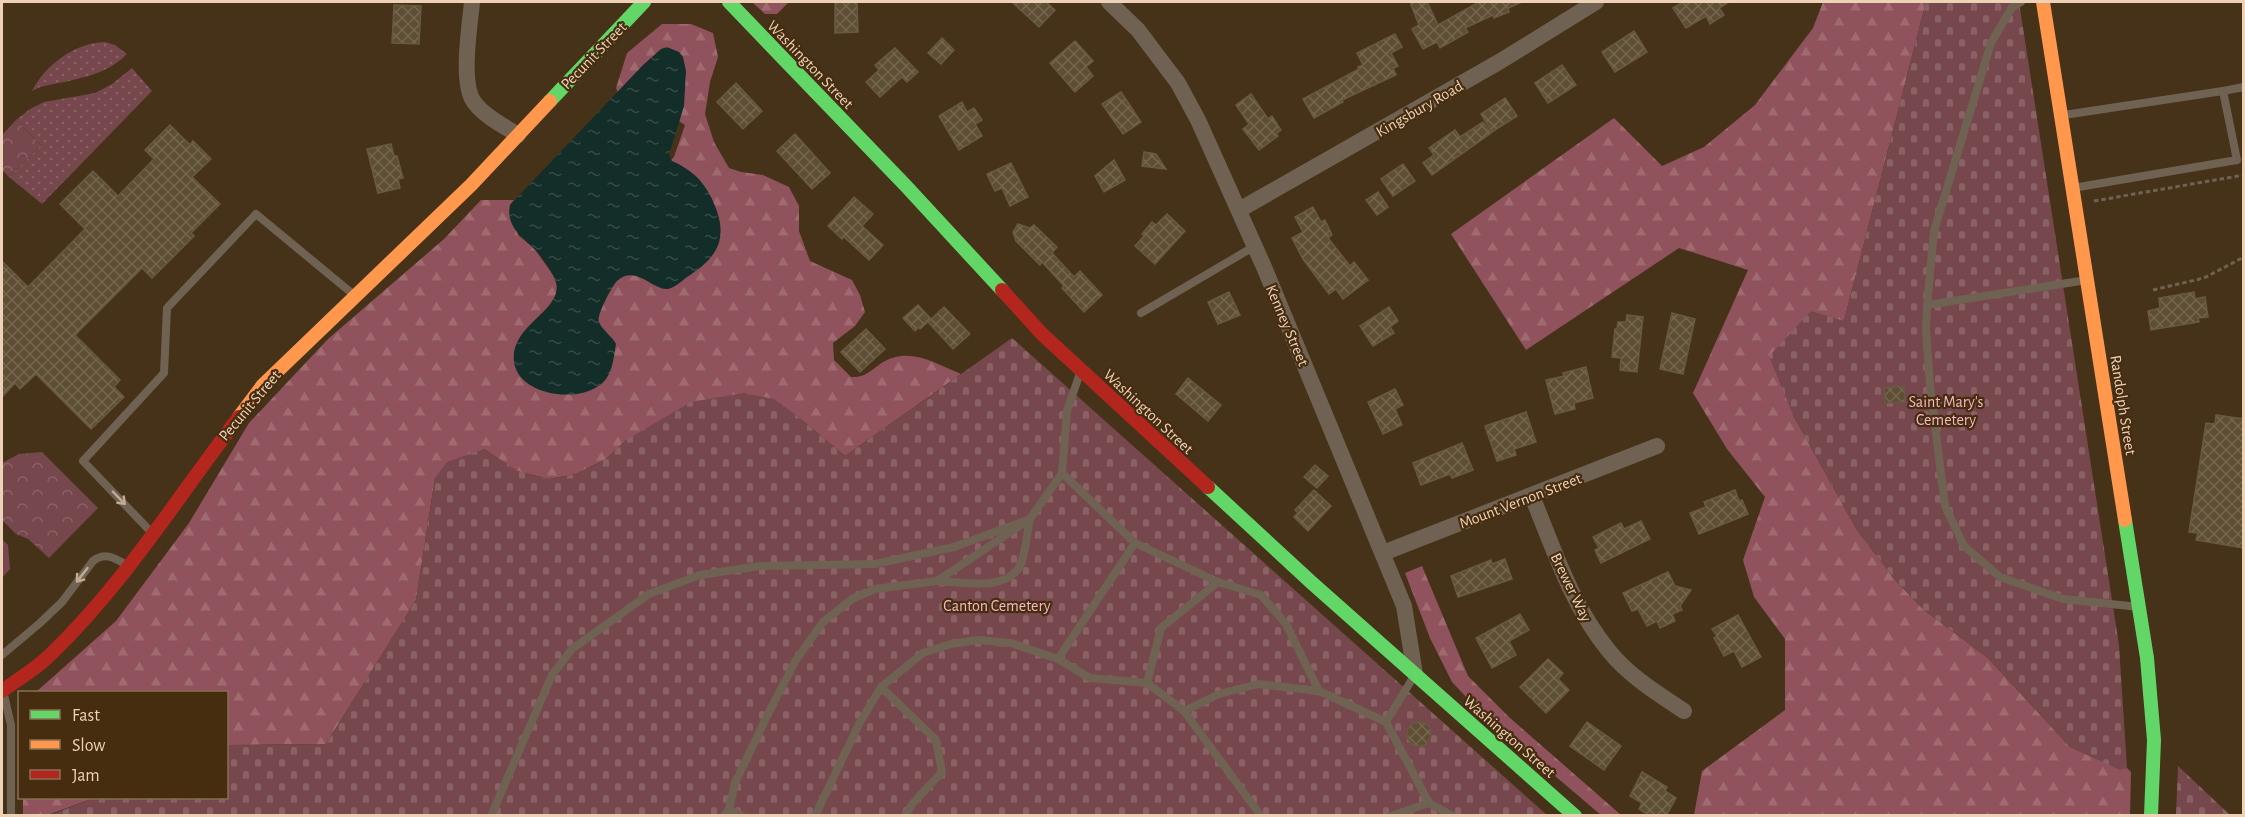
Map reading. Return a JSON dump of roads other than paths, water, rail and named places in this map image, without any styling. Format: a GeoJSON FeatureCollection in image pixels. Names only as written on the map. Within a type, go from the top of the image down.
{"type":"FeatureCollection","features":[{"type":"Feature","properties":{"kind":"main road","name":"Pecunit Street"},"geometry":{"type":"LineString","coordinates":[[2,691],[48,657],[92,612],[154,535],[192,478],[263,385],[471,185],[644,2]]}},
{"type":"Feature","properties":{"kind":"main road","name":"Washington Street"},"geometry":{"type":"LineString","coordinates":[[729,2],[914,195],[1042,334],[1303,576],[1575,816]]}},
{"type":"Feature","properties":{"kind":"main road","name":"Randolph Street"},"geometry":{"type":"LineString","coordinates":[[2043,2],[2147,658],[2154,740],[2151,816]]}},
{"type":"Feature","properties":{"kind":"street"},"geometry":{"type":"LineString","coordinates":[[472,2],[467,81],[471,99],[479,109],[518,135]]}},
{"type":"Feature","properties":{"kind":"street","name":"Kenney Street"},"geometry":{"type":"LineString","coordinates":[[1109,2],[1138,30],[1178,83],[1198,120],[1239,210],[1404,606],[1415,674]]}},
{"type":"Feature","properties":{"kind":"street","name":"Kingsbury Road"},"geometry":{"type":"LineString","coordinates":[[1239,210],[1499,62],[1596,2]]}},
{"type":"Feature","properties":{"kind":"street","name":"Mount Vernon Street"},"geometry":{"type":"LineString","coordinates":[[1383,553],[1657,446]]}},
{"type":"Feature","properties":{"kind":"street","name":"Brewer Way"},"geometry":{"type":"LineString","coordinates":[[1532,496],[1569,588],[1585,619],[1610,653],[1647,686],[1684,711]]}},
{"type":"Feature","properties":{"kind":"lane"},"geometry":{"type":"LineString","coordinates":[[2021,2],[2012,7],[1991,43],[1934,231],[1926,330],[1930,385],[1946,506],[1964,546],[2000,577],[2063,599],[2139,607]]}},
{"type":"Feature","properties":{"kind":"lane"},"geometry":{"type":"LineString","coordinates":[[2061,116],[2244,87]]}},
{"type":"Feature","properties":{"kind":"lane"},"geometry":{"type":"LineString","coordinates":[[2073,188],[2240,159],[2223,91]]}},
{"type":"Feature","properties":{"kind":"lane"},"geometry":{"type":"LineString","coordinates":[[154,535],[83,461],[164,373],[167,308],[256,214],[355,295]]}},
{"type":"Feature","properties":{"kind":"lane"},"geometry":{"type":"LineString","coordinates":[[1141,313],[1255,246]]}},
{"type":"Feature","properties":{"kind":"lane"},"geometry":{"type":"LineString","coordinates":[[1927,305],[2087,280]]}},
{"type":"Feature","properties":{"kind":"lane"},"geometry":{"type":"LineString","coordinates":[[937,581],[1030,519],[1062,473],[1067,411],[1081,370]]}},
{"type":"Feature","properties":{"kind":"lane"},"geometry":{"type":"LineString","coordinates":[[1062,473],[1135,543],[1218,582],[1261,595],[1286,624],[1319,691]]}},
{"type":"Feature","properties":{"kind":"lane"},"geometry":{"type":"LineString","coordinates":[[742,816],[727,812],[735,783],[796,660],[823,622],[852,599],[875,589],[937,581],[979,583],[1005,580],[1013,575],[1023,560],[1030,519]]}},
{"type":"Feature","properties":{"kind":"lane"},"geometry":{"type":"LineString","coordinates":[[491,816],[552,675],[572,650],[649,594],[700,575],[760,566],[875,564],[954,547],[1030,519]]}},
{"type":"Feature","properties":{"kind":"lane"},"geometry":{"type":"LineString","coordinates":[[1058,660],[1135,543]]}},
{"type":"Feature","properties":{"kind":"lane"},"geometry":{"type":"LineString","coordinates":[[2,655],[55,609],[99,556],[110,556],[129,566]]}},
{"type":"Feature","properties":{"kind":"lane"},"geometry":{"type":"LineString","coordinates":[[1147,683],[1161,628],[1218,582]]}},
{"type":"Feature","properties":{"kind":"lane"},"geometry":{"type":"LineString","coordinates":[[815,816],[859,724],[881,687],[923,653],[951,644],[978,640],[1011,643],[1058,660],[1090,678],[1147,683],[1184,711],[1261,816]]}},
{"type":"Feature","properties":{"kind":"lane"},"geometry":{"type":"LineString","coordinates":[[1386,722],[1415,674]]}},
{"type":"Feature","properties":{"kind":"lane"},"geometry":{"type":"LineString","coordinates":[[1184,711],[1219,694],[1258,684],[1319,691],[1386,722],[1429,803],[1453,816]]}},
{"type":"Feature","properties":{"kind":"lane"},"geometry":{"type":"LineString","coordinates":[[881,687],[936,740],[942,772],[913,803],[905,816]]}},
{"type":"Feature","properties":{"kind":"lane"},"geometry":{"type":"LineString","coordinates":[[2,691],[11,725],[11,816]]}},
{"type":"Feature","properties":{"kind":"lane"},"geometry":{"type":"LineString","coordinates":[[1391,816],[1429,803]]}},
{"type":"Feature","properties":{"kind":"water"},"geometry":{"type":"Polygon","coordinates":[[[667,47],[679,52],[683,57],[686,71],[684,106],[669,155],[672,161],[695,175],[711,197],[720,222],[719,243],[715,252],[699,269],[668,289],[662,289],[631,275],[617,281],[605,301],[599,319],[600,325],[616,344],[612,367],[606,379],[597,387],[570,395],[540,390],[528,384],[519,374],[514,362],[515,348],[520,336],[554,299],[557,288],[554,277],[544,261],[512,224],[510,205],[643,65],[661,49],[667,47]]]}},
{"type":"Feature","properties":{"kind":"park label","name":"Saint Mary's Cemetery"},"geometry":{"type":"Point","coordinates":[1946,410]}},
{"type":"Feature","properties":{"kind":"park label","name":"Canton Cemetery"},"geometry":{"type":"Point","coordinates":[997,605]}}]}
